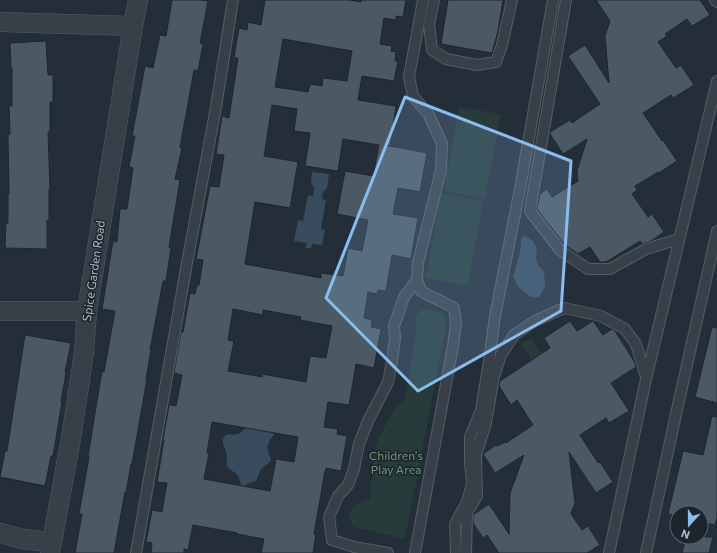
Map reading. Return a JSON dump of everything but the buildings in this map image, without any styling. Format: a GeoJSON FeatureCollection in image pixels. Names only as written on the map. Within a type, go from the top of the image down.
{"type":"FeatureCollection","features":[{"type":"Feature","properties":{"kind":"street","name":"Spice Garden Road"},"geometry":{"type":"LineString","coordinates":[[0,533],[51,547],[71,438],[84,352],[87,311],[138,0]]}},
{"type":"Feature","properties":{"kind":"street"},"geometry":{"type":"LineString","coordinates":[[0,22],[133,26]]}},
{"type":"Feature","properties":{"kind":"street"},"geometry":{"type":"LineString","coordinates":[[0,311],[87,311]]}},
{"type":"Feature","properties":{"kind":"lane"},"geometry":{"type":"LineString","coordinates":[[136,553],[216,107],[233,0]]}},
{"type":"Feature","properties":{"kind":"lane"},"geometry":{"type":"LineString","coordinates":[[388,553],[354,547],[332,540],[329,517],[338,496],[348,485],[354,469],[359,444],[368,421],[388,382],[395,338],[394,326],[404,297],[416,280],[418,263],[441,170],[442,144],[429,115],[414,96],[409,77],[423,0]]}},
{"type":"Feature","properties":{"kind":"lane"},"geometry":{"type":"LineString","coordinates":[[434,0],[429,24],[432,50],[446,59],[477,65],[496,62],[502,45],[512,0]]}},
{"type":"Feature","properties":{"kind":"lane"},"geometry":{"type":"LineString","coordinates":[[456,553],[455,524],[467,502],[472,484],[470,437],[480,410],[495,316],[520,189],[553,0]]}},
{"type":"Feature","properties":{"kind":"lane"},"geometry":{"type":"LineString","coordinates":[[566,0],[530,211],[560,250],[588,269],[610,269],[646,249],[679,239]]}},
{"type":"Feature","properties":{"kind":"lane"},"geometry":{"type":"LineString","coordinates":[[609,553],[646,379],[717,81]]}},
{"type":"Feature","properties":{"kind":"lane"},"geometry":{"type":"LineString","coordinates":[[646,553],[717,231]]}},
{"type":"Feature","properties":{"kind":"lane"},"geometry":{"type":"LineString","coordinates":[[415,553],[456,323],[454,308],[421,290],[416,280]]}},
{"type":"Feature","properties":{"kind":"lane"},"geometry":{"type":"LineString","coordinates":[[466,553],[466,513],[478,496],[476,455],[486,424],[494,376],[500,355],[514,335],[535,321],[564,308],[601,316],[625,329],[636,344],[646,379]]}},
{"type":"Feature","properties":{"kind":"highlighted area"},"geometry":{"type":"Polygon","coordinates":[[[405,97],[571,161],[561,311],[418,391],[326,298],[405,97]]]}},
{"type":"Feature","properties":{"kind":"green space"},"geometry":{"type":"Polygon","coordinates":[[[459,107],[501,114],[485,199],[444,191],[459,107]]]}},
{"type":"Feature","properties":{"kind":"green space"},"geometry":{"type":"Polygon","coordinates":[[[441,193],[483,201],[468,286],[426,278],[441,193]]]}},
{"type":"Feature","properties":{"kind":"green space","name":"Children's Play Area"},"geometry":{"type":"Polygon","coordinates":[[[420,310],[435,310],[445,315],[445,332],[405,539],[353,527],[349,517],[353,507],[365,500],[370,499],[374,454],[378,439],[394,409],[405,399],[415,339],[416,316],[420,310]]]}},
{"type":"Feature","properties":{"kind":"green space"},"geometry":{"type":"Polygon","coordinates":[[[531,338],[545,358],[534,365],[521,344],[531,338]]]}},
{"type":"Feature","properties":{"kind":"water"},"geometry":{"type":"Polygon","coordinates":[[[312,172],[329,174],[327,188],[323,192],[322,199],[326,200],[321,229],[325,230],[322,245],[312,244],[311,248],[306,248],[307,243],[294,241],[298,220],[303,221],[308,195],[313,196],[314,188],[311,182],[312,172]]]}},
{"type":"Feature","properties":{"kind":"water"},"geometry":{"type":"Polygon","coordinates":[[[525,236],[533,241],[537,248],[536,259],[538,265],[544,272],[545,287],[539,297],[531,297],[524,292],[517,285],[513,277],[520,254],[521,238],[525,236]]]}},
{"type":"Feature","properties":{"kind":"water"},"geometry":{"type":"Polygon","coordinates":[[[247,427],[273,432],[274,435],[268,445],[271,461],[261,469],[256,481],[243,487],[236,473],[227,466],[227,454],[223,438],[227,435],[236,435],[247,427]]]}}]}
